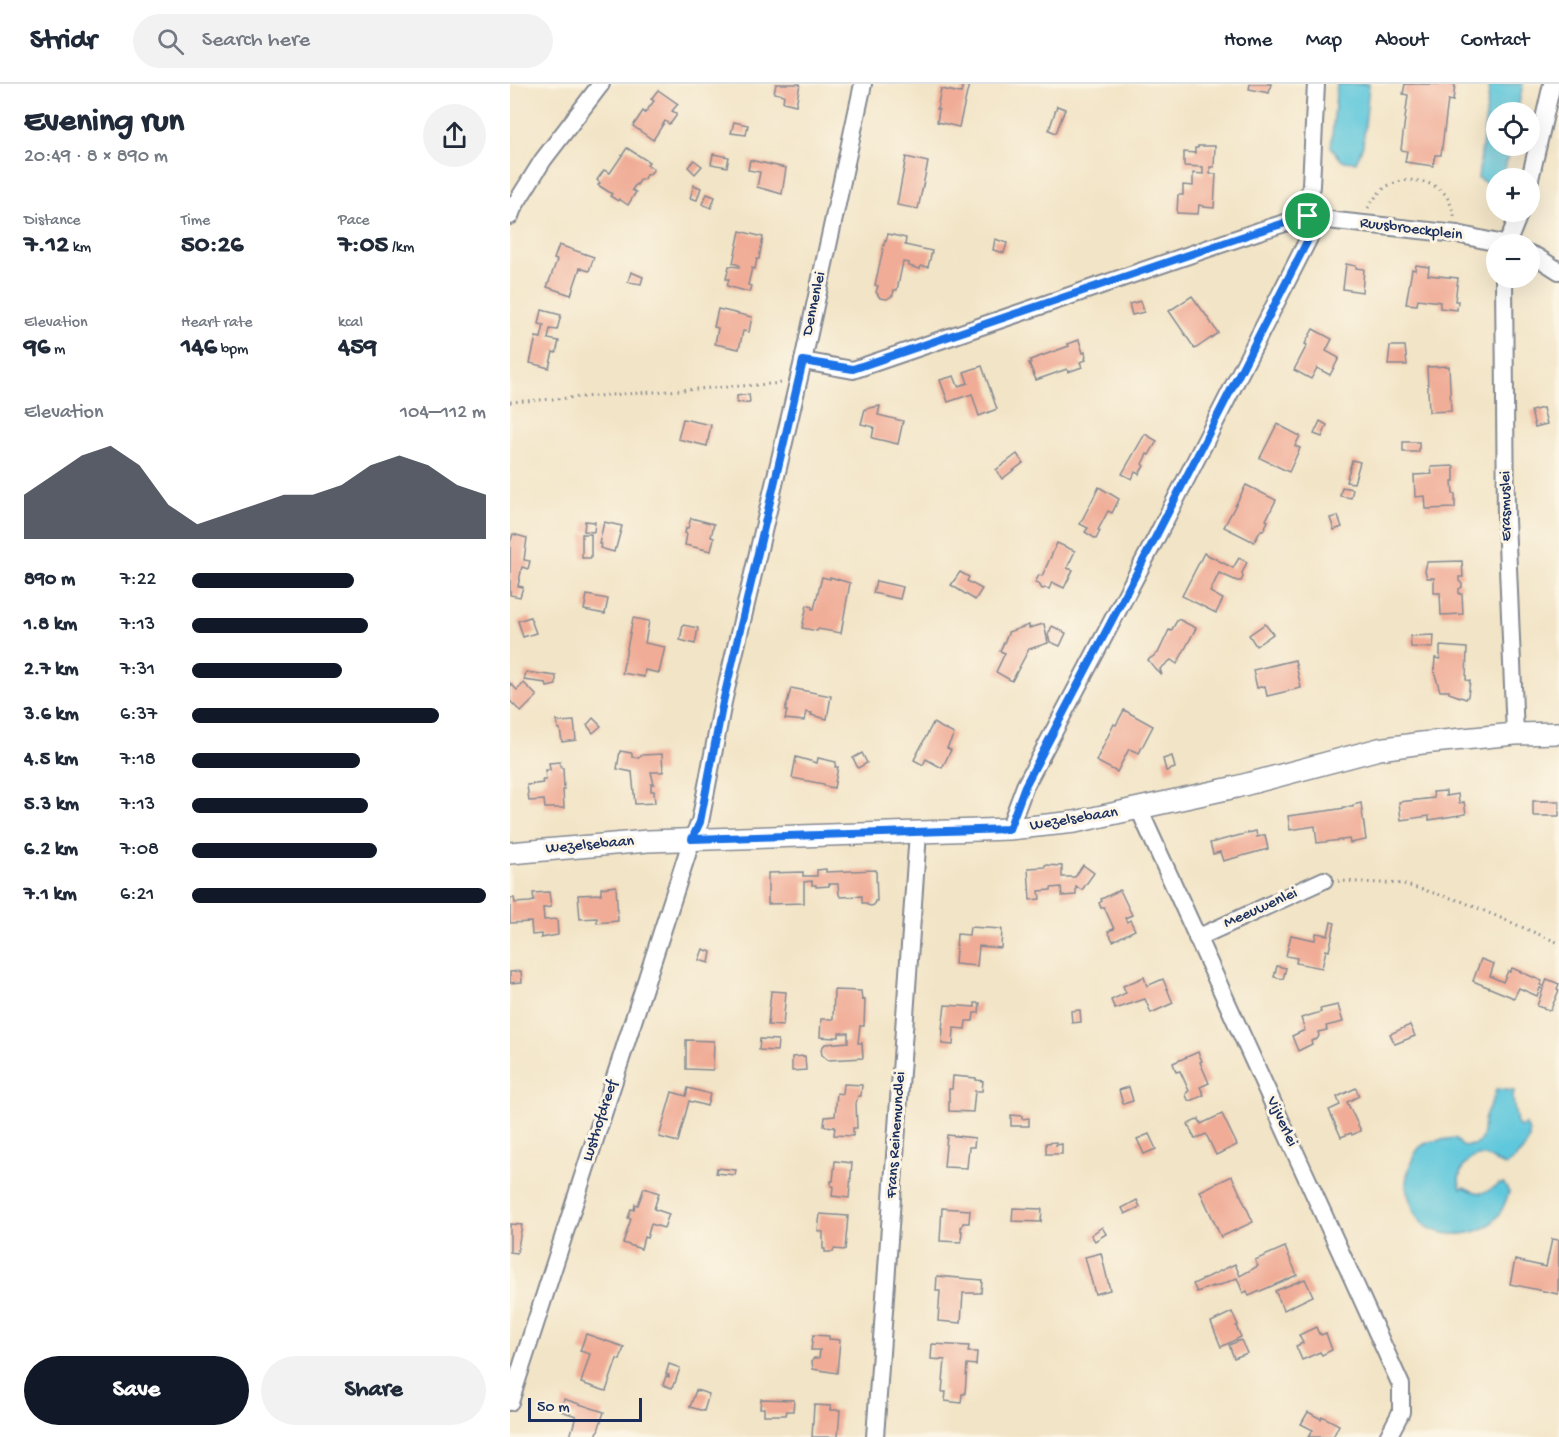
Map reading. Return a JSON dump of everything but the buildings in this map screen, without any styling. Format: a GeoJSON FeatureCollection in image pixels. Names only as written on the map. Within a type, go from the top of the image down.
{"type":"FeatureCollection","features":[{"type":"Feature","properties":{"kind":"street"},"geometry":{"type":"LineString","coordinates":[[510,216],[543,160],[601,84]]}},
{"type":"Feature","properties":{"kind":"street","name":"Dennenlei"},"geometry":{"type":"LineString","coordinates":[[692,839],[700,822],[723,702],[803,361],[863,84]]}},
{"type":"Feature","properties":{"kind":"street"},"geometry":{"type":"LineString","coordinates":[[1009,829],[1025,786],[1313,230],[1308,216],[1316,84]]}},
{"type":"Feature","properties":{"kind":"street"},"geometry":{"type":"LineString","coordinates":[[1533,168],[1552,84]]}},
{"type":"Feature","properties":{"kind":"street"},"geometry":{"type":"LineString","coordinates":[[803,361],[853,369],[1308,216]]}},
{"type":"Feature","properties":{"kind":"street","name":"Ruusbroeckplein"},"geometry":{"type":"LineString","coordinates":[[1308,216],[1457,234],[1486,240]]}},
{"type":"Feature","properties":{"kind":"street"},"geometry":{"type":"LineString","coordinates":[[1540,259],[1559,272]]}},
{"type":"Feature","properties":{"kind":"street","name":"Erasmuslei"},"geometry":{"type":"LineString","coordinates":[[1504,288],[1506,520],[1515,734]]}},
{"type":"Feature","properties":{"kind":"street","name":"Wezelsebaan"},"geometry":{"type":"LineString","coordinates":[[510,853],[648,841],[1009,829],[1075,822],[1236,787],[1379,749],[1515,734],[1559,733]]}},
{"type":"Feature","properties":{"kind":"street","name":"Vijverlei"},"geometry":{"type":"LineString","coordinates":[[1139,809],[1401,1385],[1401,1412],[1388,1437]]}},
{"type":"Feature","properties":{"kind":"street","name":"Frans Reinemundlei"},"geometry":{"type":"LineString","coordinates":[[875,1437],[918,832]]}},
{"type":"Feature","properties":{"kind":"street","name":"Lusthofdreef"},"geometry":{"type":"LineString","coordinates":[[510,1402],[692,839]]}},
{"type":"Feature","properties":{"kind":"street","name":"Meeuwenlei"},"geometry":{"type":"LineString","coordinates":[[1197,938],[1324,880]]}},
{"type":"Feature","properties":{"kind":"path"},"geometry":{"type":"LineString","coordinates":[[1361,224],[1367,210],[1386,187],[1400,180],[1415,180],[1443,193],[1451,205],[1457,234]]}},
{"type":"Feature","properties":{"kind":"path"},"geometry":{"type":"LineString","coordinates":[[510,402],[797,382]]}},
{"type":"Feature","properties":{"kind":"path"},"geometry":{"type":"LineString","coordinates":[[1324,880],[1404,884],[1461,901],[1559,943]]}},
{"type":"Feature","properties":{"kind":"water"},"geometry":{"type":"Polygon","coordinates":[[[1337,84],[1369,84],[1363,145],[1356,162],[1342,161],[1331,147],[1337,84]]]}},
{"type":"Feature","properties":{"kind":"water"},"geometry":{"type":"Polygon","coordinates":[[[1490,84],[1523,84],[1519,102],[1488,102],[1490,84]]]}},
{"type":"Feature","properties":{"kind":"water"},"geometry":{"type":"Polygon","coordinates":[[[1486,115],[1486,156],[1508,156],[1505,168],[1486,168],[1486,183],[1478,178],[1486,115]]]}},
{"type":"Feature","properties":{"kind":"water"},"geometry":{"type":"Polygon","coordinates":[[[1496,1089],[1514,1091],[1513,1104],[1517,1124],[1521,1127],[1525,1124],[1529,1136],[1528,1142],[1521,1153],[1506,1166],[1485,1156],[1473,1158],[1461,1171],[1459,1182],[1461,1188],[1464,1187],[1478,1193],[1504,1184],[1509,1192],[1501,1211],[1490,1224],[1470,1233],[1447,1234],[1427,1227],[1415,1213],[1406,1188],[1412,1159],[1420,1147],[1432,1142],[1455,1138],[1462,1146],[1478,1143],[1496,1089]]]}},
{"type":"Feature","properties":{"kind":"route"},"geometry":{"type":"LineString","coordinates":[[1308,216],[1313,230],[1025,786],[1009,829],[692,839],[700,822],[723,702],[803,361],[853,369],[1308,216]]}}]}
